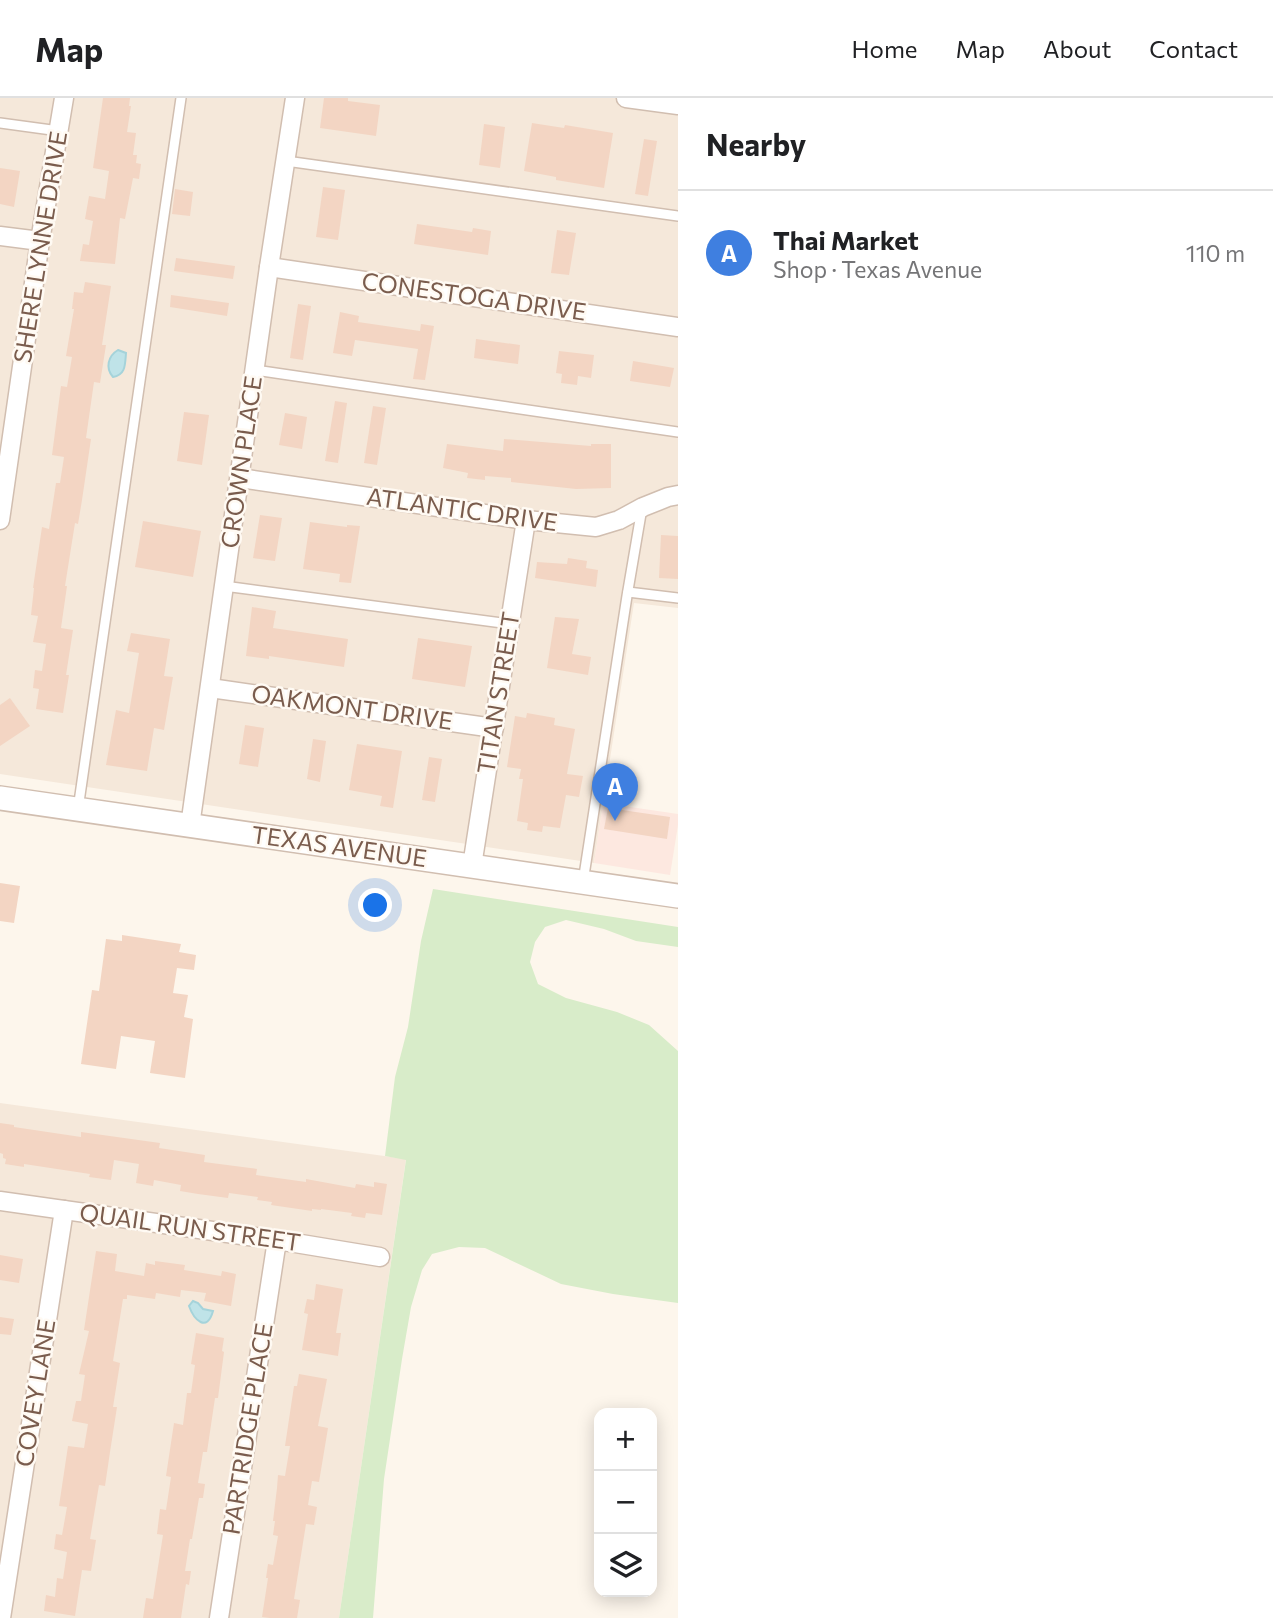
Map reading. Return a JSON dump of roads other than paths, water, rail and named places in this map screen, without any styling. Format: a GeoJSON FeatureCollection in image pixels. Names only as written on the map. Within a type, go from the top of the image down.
{"type":"FeatureCollection","features":[{"type":"Feature","properties":{"kind":"street","name":"SHERE LYNNE DRIVE"},"geometry":{"type":"LineString","coordinates":[[0,520],[40,241],[64,98]]}},
{"type":"Feature","properties":{"kind":"street","name":"CROWN PLACE"},"geometry":{"type":"LineString","coordinates":[[190,826],[295,98]]}},
{"type":"Feature","properties":{"kind":"street"},"geometry":{"type":"LineString","coordinates":[[626,98],[678,106]]}},
{"type":"Feature","properties":{"kind":"street"},"geometry":{"type":"LineString","coordinates":[[0,236],[40,241]]}},
{"type":"Feature","properties":{"kind":"street","name":"CONESTOGA DRIVE"},"geometry":{"type":"LineString","coordinates":[[269,267],[678,327]]}},
{"type":"Feature","properties":{"kind":"street","name":"ATLANTIC DRIVE"},"geometry":{"type":"LineString","coordinates":[[240,478],[526,520],[596,527],[619,520],[668,496],[678,495]]}},
{"type":"Feature","properties":{"kind":"street","name":"TITAN STREET"},"geometry":{"type":"LineString","coordinates":[[472,866],[526,520]]}},
{"type":"Feature","properties":{"kind":"street","name":"OAKMONT DRIVE"},"geometry":{"type":"LineString","coordinates":[[210,688],[494,728]]}},
{"type":"Feature","properties":{"kind":"street","name":"TEXAS AVENUE"},"geometry":{"type":"LineString","coordinates":[[0,798],[678,896]]}},
{"type":"Feature","properties":{"kind":"street","name":"QUAIL RUN STREET"},"geometry":{"type":"LineString","coordinates":[[0,1201],[380,1257]]}},
{"type":"Feature","properties":{"kind":"street","name":"COVEY LANE"},"geometry":{"type":"LineString","coordinates":[[1,1618],[64,1210]]}},
{"type":"Feature","properties":{"kind":"street","name":"PARTRIDGE PLACE"},"geometry":{"type":"LineString","coordinates":[[219,1618],[277,1240]]}},
{"type":"Feature","properties":{"kind":"lane"},"geometry":{"type":"LineString","coordinates":[[78,809],[181,98]]}},
{"type":"Feature","properties":{"kind":"lane"},"geometry":{"type":"LineString","coordinates":[[0,123],[59,131]]}},
{"type":"Feature","properties":{"kind":"lane"},"geometry":{"type":"LineString","coordinates":[[286,161],[678,216]]}},
{"type":"Feature","properties":{"kind":"lane"},"geometry":{"type":"LineString","coordinates":[[255,370],[678,432]]}},
{"type":"Feature","properties":{"kind":"lane"},"geometry":{"type":"LineString","coordinates":[[583,882],[643,507]]}},
{"type":"Feature","properties":{"kind":"lane"},"geometry":{"type":"LineString","coordinates":[[224,586],[510,624]]}},
{"type":"Feature","properties":{"kind":"lane"},"geometry":{"type":"LineString","coordinates":[[628,592],[678,598]]}},
{"type":"Feature","properties":{"kind":"water"},"geometry":{"type":"Polygon","coordinates":[[[118,350],[126,353],[125,365],[120,374],[113,377],[109,362],[118,350]]]}},
{"type":"Feature","properties":{"kind":"water"},"geometry":{"type":"Polygon","coordinates":[[[193,1301],[203,1309],[213,1311],[204,1323],[197,1320],[189,1306],[193,1301]]]}},
{"type":"Feature","properties":{"kind":"place","name":"Thai Market"},"geometry":{"type":"Point","coordinates":[615,821]}}]}
